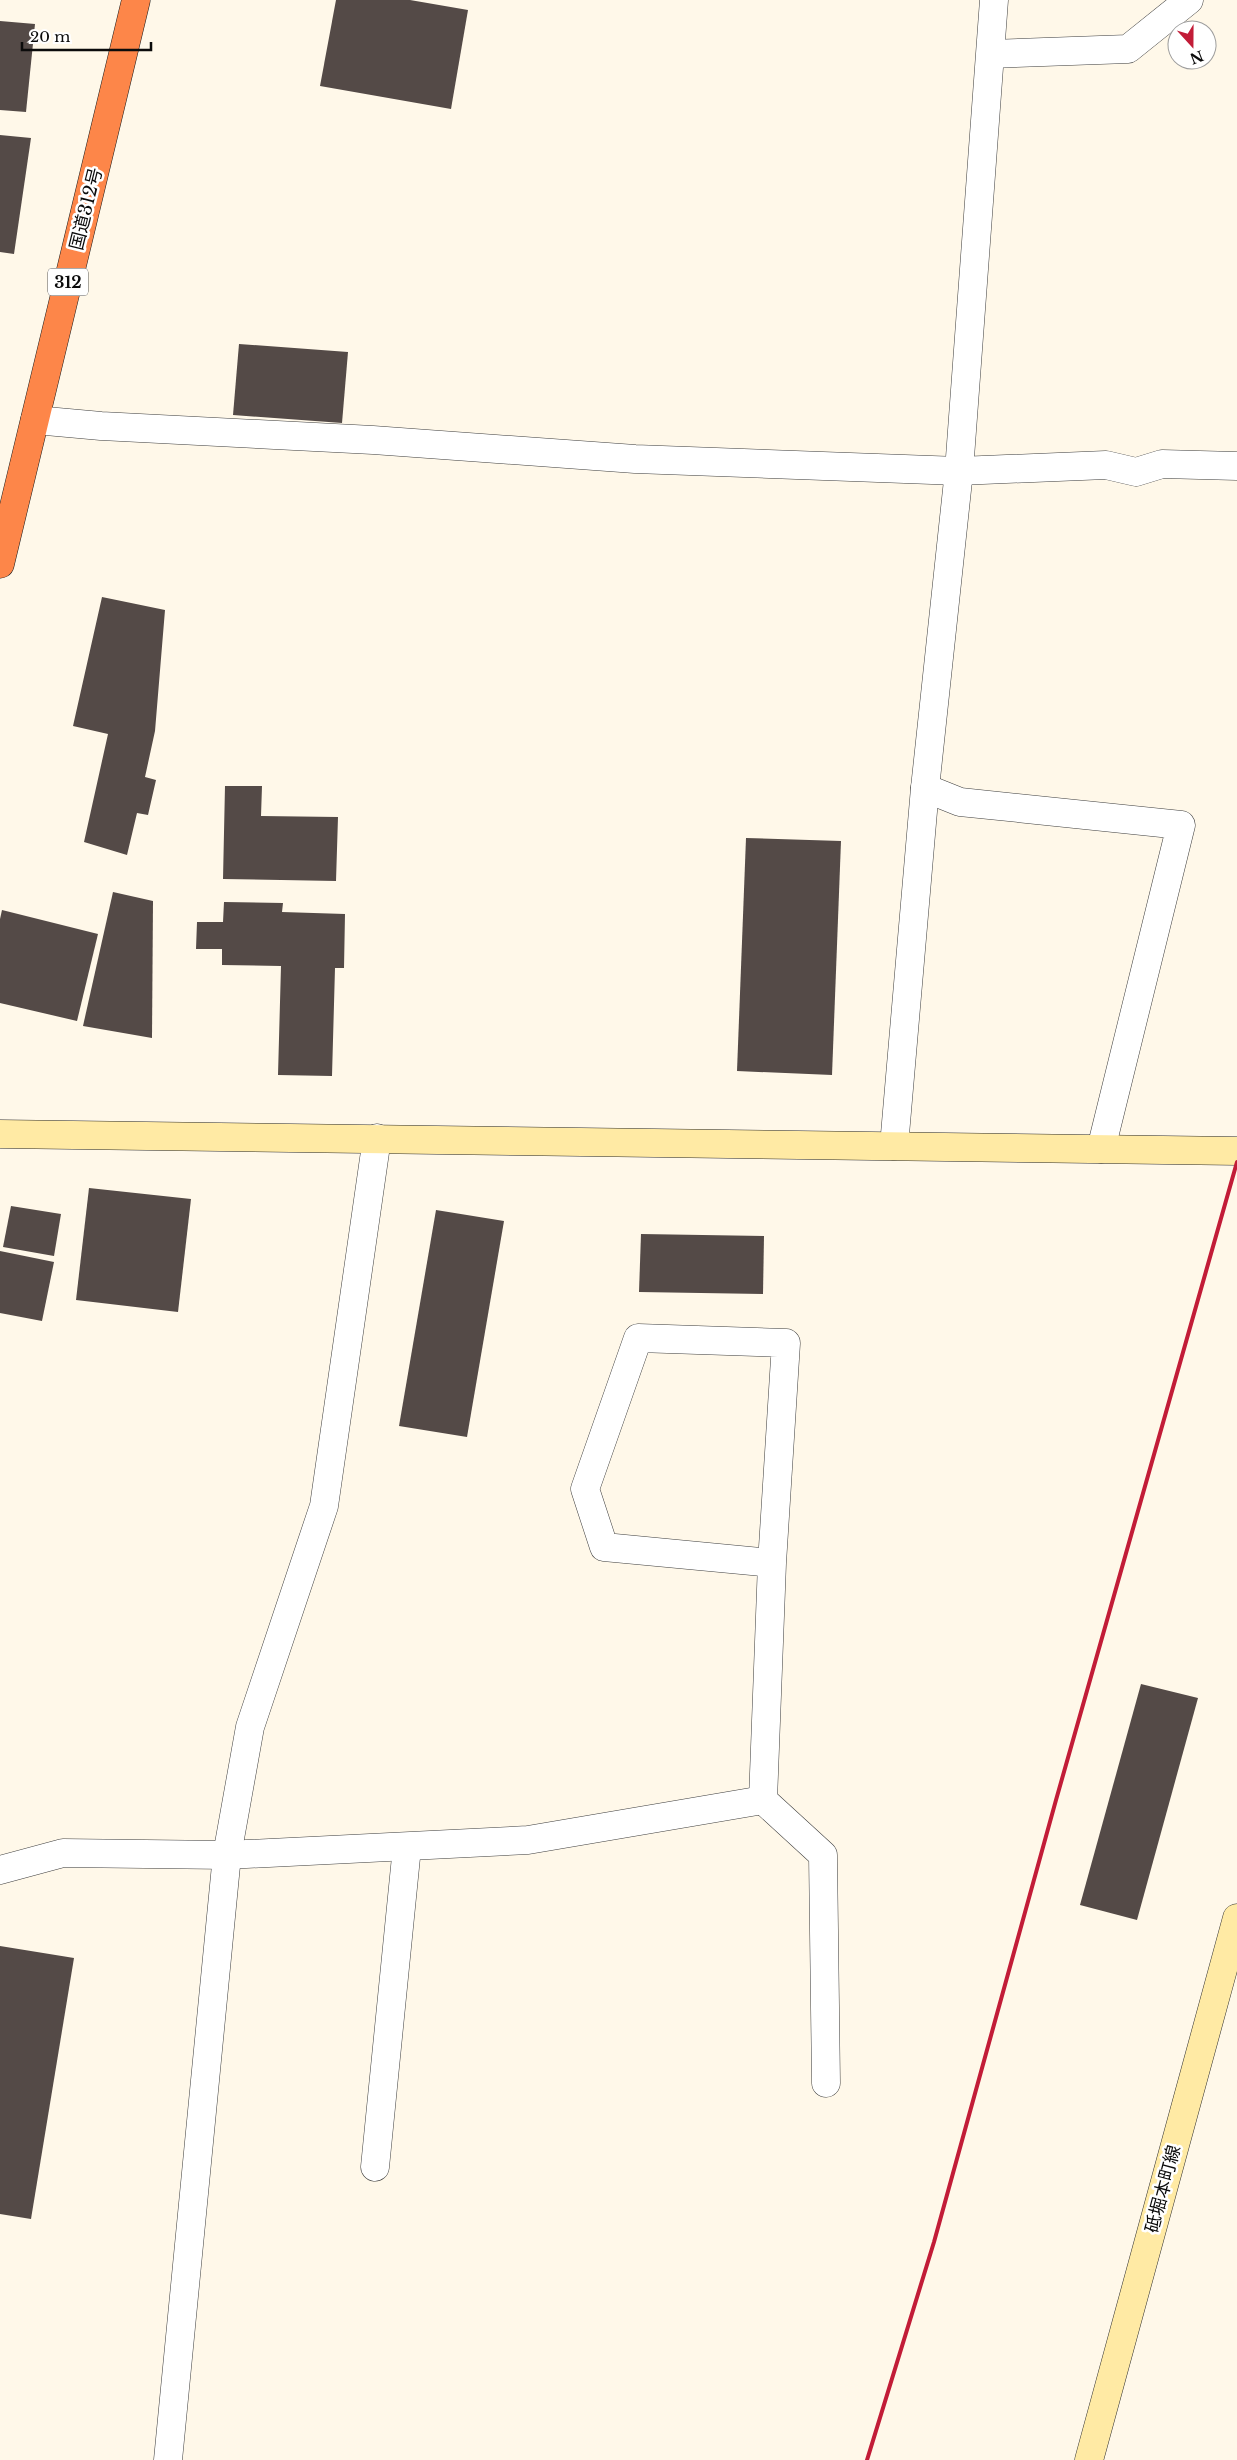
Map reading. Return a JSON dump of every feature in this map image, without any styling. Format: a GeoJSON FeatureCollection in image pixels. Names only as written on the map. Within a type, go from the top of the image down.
{"type":"FeatureCollection","features":[{"type":"Feature","properties":{"kind":"highway","name":"国道312号"},"geometry":{"type":"LineString","coordinates":[[0,564],[136,0]]}},
{"type":"Feature","properties":{"kind":"street"},"geometry":{"type":"LineString","coordinates":[[894,1146],[924,788],[959,471],[994,0]]}},
{"type":"Feature","properties":{"kind":"street"},"geometry":{"type":"LineString","coordinates":[[991,54],[1128,49],[1189,0]]}},
{"type":"Feature","properties":{"kind":"street"},"geometry":{"type":"LineString","coordinates":[[35,420],[101,426],[373,440],[635,459],[959,471],[1106,465],[1136,472],[1162,464],[1237,466]]}},
{"type":"Feature","properties":{"kind":"street"},"geometry":{"type":"LineString","coordinates":[[924,788],[960,802],[1181,825],[1101,1149]]}},
{"type":"Feature","properties":{"kind":"street"},"geometry":{"type":"LineString","coordinates":[[0,1134],[1237,1151]]}},
{"type":"Feature","properties":{"kind":"street"},"geometry":{"type":"LineString","coordinates":[[168,2460],[227,1856],[250,1728],[324,1506],[377,1138]]}},
{"type":"Feature","properties":{"kind":"street"},"geometry":{"type":"LineString","coordinates":[[772,1563],[604,1547],[585,1489],[638,1338],[786,1343],[772,1563],[763,1800],[823,1855],[826,2084]]}},
{"type":"Feature","properties":{"kind":"street"},"geometry":{"type":"LineString","coordinates":[[0,1870],[63,1854],[227,1856],[528,1840],[763,1800]]}},
{"type":"Feature","properties":{"kind":"street"},"geometry":{"type":"LineString","coordinates":[[375,2167],[407,1847]]}},
{"type":"Feature","properties":{"kind":"street","name":"砥堀本町線"},"geometry":{"type":"LineString","coordinates":[[1088,2460],[1237,1918]]}},
{"type":"Feature","properties":{"kind":"building"},"geometry":{"type":"Polygon","coordinates":[[[336,0],[410,0],[468,10],[451,109],[320,86],[336,0]]]}},
{"type":"Feature","properties":{"kind":"building"},"geometry":{"type":"Polygon","coordinates":[[[0,21],[35,24],[26,112],[0,110],[0,21]]]}},
{"type":"Feature","properties":{"kind":"building"},"geometry":{"type":"Polygon","coordinates":[[[0,135],[31,138],[14,254],[0,252],[0,135]]]}},
{"type":"Feature","properties":{"kind":"building"},"geometry":{"type":"Polygon","coordinates":[[[239,344],[348,352],[342,423],[233,415],[239,344]]]}},
{"type":"Feature","properties":{"kind":"building"},"geometry":{"type":"Polygon","coordinates":[[[102,597],[165,610],[155,731],[145,777],[156,780],[148,815],[137,813],[127,855],[84,842],[108,734],[73,726],[102,597]]]}},
{"type":"Feature","properties":{"kind":"building"},"geometry":{"type":"Polygon","coordinates":[[[225,786],[262,786],[261,816],[338,817],[336,881],[223,879],[225,786]]]}},
{"type":"Feature","properties":{"kind":"building"},"geometry":{"type":"Polygon","coordinates":[[[746,838],[841,841],[832,1075],[737,1071],[746,838]]]}},
{"type":"Feature","properties":{"kind":"building"},"geometry":{"type":"Polygon","coordinates":[[[113,892],[153,901],[152,1038],[83,1026],[113,892]]]}},
{"type":"Feature","properties":{"kind":"building"},"geometry":{"type":"Polygon","coordinates":[[[224,902],[283,903],[282,912],[345,914],[344,968],[335,968],[332,1076],[278,1075],[281,966],[222,965],[222,949],[196,949],[197,922],[223,922],[224,902]]]}},
{"type":"Feature","properties":{"kind":"building"},"geometry":{"type":"Polygon","coordinates":[[[2,910],[98,934],[77,1021],[0,1003],[0,919],[2,910]]]}},
{"type":"Feature","properties":{"kind":"building"},"geometry":{"type":"Polygon","coordinates":[[[89,1188],[191,1199],[178,1312],[76,1300],[89,1188]]]}},
{"type":"Feature","properties":{"kind":"building"},"geometry":{"type":"Polygon","coordinates":[[[11,1206],[61,1214],[54,1256],[3,1247],[11,1206]]]}},
{"type":"Feature","properties":{"kind":"building"},"geometry":{"type":"Polygon","coordinates":[[[436,1210],[504,1221],[467,1437],[399,1426],[436,1210]]]}},
{"type":"Feature","properties":{"kind":"building"},"geometry":{"type":"Polygon","coordinates":[[[641,1234],[764,1236],[763,1294],[639,1292],[641,1234]]]}},
{"type":"Feature","properties":{"kind":"building"},"geometry":{"type":"Polygon","coordinates":[[[0,1251],[54,1262],[42,1321],[0,1313],[0,1251]]]}},
{"type":"Feature","properties":{"kind":"building"},"geometry":{"type":"Polygon","coordinates":[[[1141,1684],[1198,1698],[1137,1920],[1080,1905],[1141,1684]]]}},
{"type":"Feature","properties":{"kind":"building"},"geometry":{"type":"Polygon","coordinates":[[[0,1946],[74,1958],[31,2219],[0,2214],[0,1946]]]}},
{"type":"Feature","properties":{"kind":"railway"},"geometry":{"type":"LineString","coordinates":[[867,2460],[934,2242],[1056,1800],[1237,1162]]}}]}
